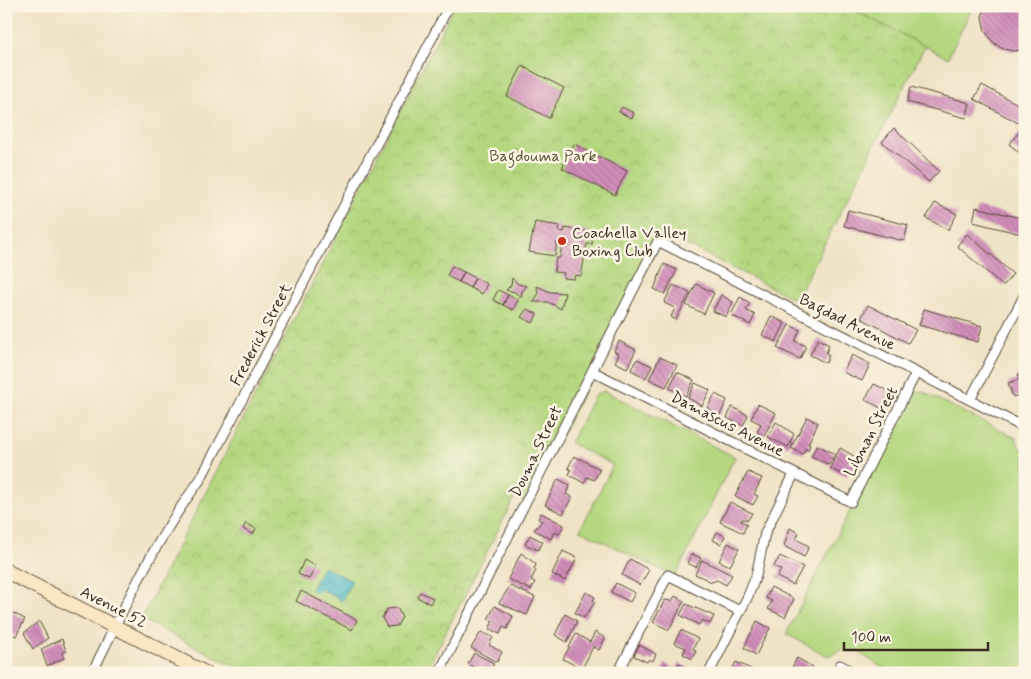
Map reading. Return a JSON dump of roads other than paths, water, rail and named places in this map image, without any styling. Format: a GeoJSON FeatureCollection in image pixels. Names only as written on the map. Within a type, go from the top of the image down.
{"type":"FeatureCollection","features":[{"type":"Feature","properties":{"kind":"main road","name":"Avenue 52"},"geometry":{"type":"LineString","coordinates":[[6,571],[205,673]]}},
{"type":"Feature","properties":{"kind":"street","name":"Frederick Street"},"geometry":{"type":"LineString","coordinates":[[92,673],[133,589],[172,517],[200,480],[449,6]]}},
{"type":"Feature","properties":{"kind":"street","name":"Douma Street"},"geometry":{"type":"LineString","coordinates":[[439,673],[658,241]]}},
{"type":"Feature","properties":{"kind":"street","name":"Bagdad Avenue"},"geometry":{"type":"LineString","coordinates":[[658,241],[1025,428]]}},
{"type":"Feature","properties":{"kind":"street"},"geometry":{"type":"LineString","coordinates":[[970,400],[1025,294]]}},
{"type":"Feature","properties":{"kind":"street","name":"Damascus Avenue"},"geometry":{"type":"LineString","coordinates":[[592,370],[851,502]]}},
{"type":"Feature","properties":{"kind":"street","name":"Libnan Street"},"geometry":{"type":"LineString","coordinates":[[851,502],[916,373]]}},
{"type":"Feature","properties":{"kind":"street"},"geometry":{"type":"LineString","coordinates":[[709,673],[753,585],[765,533],[794,474]]}},
{"type":"Feature","properties":{"kind":"street"},"geometry":{"type":"LineString","coordinates":[[618,673],[668,575],[740,611]]}},
{"type":"Feature","properties":{"kind":"street"},"geometry":{"type":"LineString","coordinates":[[6,662],[6,672]]}},
{"type":"Feature","properties":{"kind":"street"},"geometry":{"type":"LineString","coordinates":[[838,669],[854,673]]}},
{"type":"Feature","properties":{"kind":"water"},"geometry":{"type":"Polygon","coordinates":[[[323,566],[352,581],[342,601],[319,588],[316,592],[311,589],[323,566]]]}},
{"type":"Feature","properties":{"kind":"place","name":"Coachella Valley Boxing Club"},"geometry":{"type":"Point","coordinates":[562,241]}},
{"type":"Feature","properties":{"kind":"park label","name":"Bagdouma Park"},"geometry":{"type":"Point","coordinates":[543,155]}}]}
